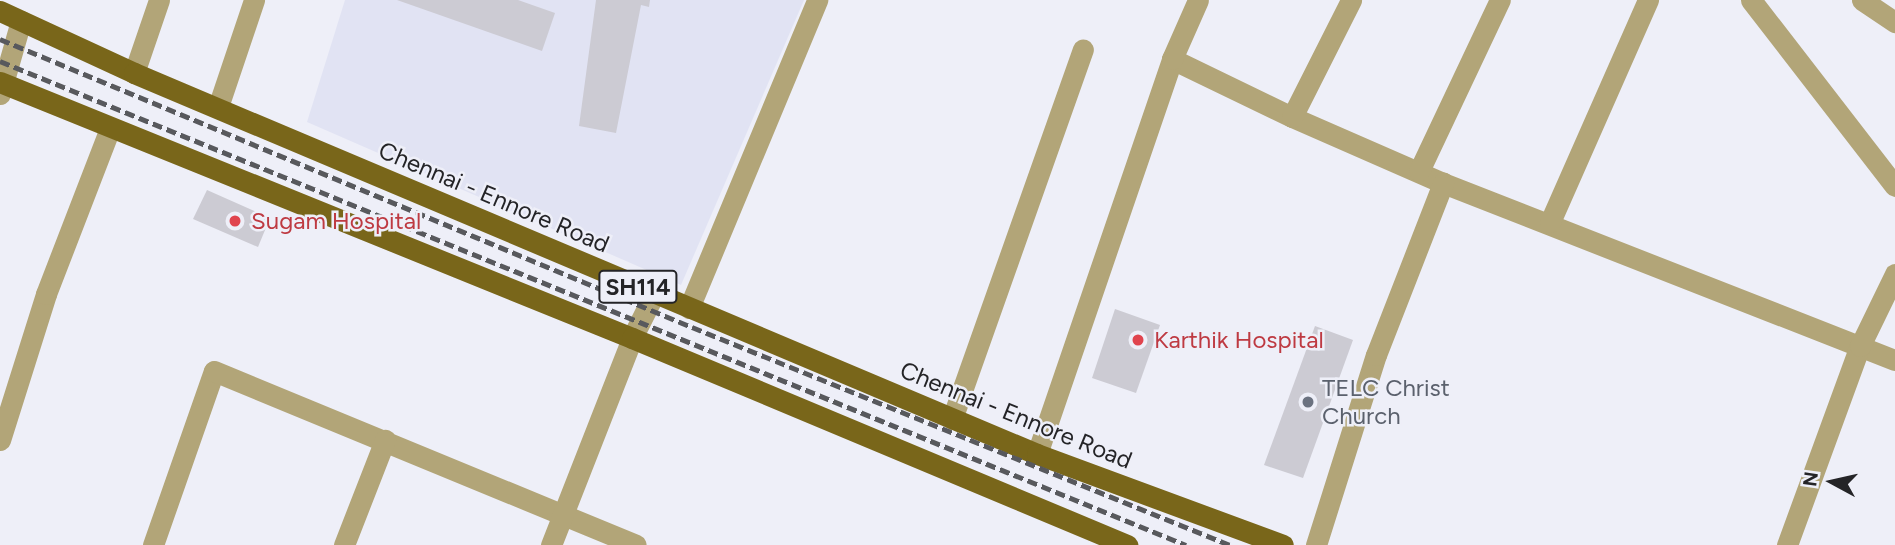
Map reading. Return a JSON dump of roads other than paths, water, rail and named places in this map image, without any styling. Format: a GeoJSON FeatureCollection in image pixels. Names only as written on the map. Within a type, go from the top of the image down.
{"type":"FeatureCollection","features":[{"type":"Feature","properties":{"kind":"main road","name":"Chennai - Ennore Road"},"geometry":{"type":"LineString","coordinates":[[0,11],[134,73],[952,419],[1037,454],[1283,545]]}},
{"type":"Feature","properties":{"kind":"main road","name":"SH114"},"geometry":{"type":"LineString","coordinates":[[1,86],[632,338],[1127,545]]}},
{"type":"Feature","properties":{"kind":"street"},"geometry":{"type":"LineString","coordinates":[[134,73],[159,0]]}},
{"type":"Feature","properties":{"kind":"street"},"geometry":{"type":"LineString","coordinates":[[218,107],[254,0]]}},
{"type":"Feature","properties":{"kind":"street"},"geometry":{"type":"LineString","coordinates":[[689,308],[817,0]]}},
{"type":"Feature","properties":{"kind":"street"},"geometry":{"type":"LineString","coordinates":[[1037,454],[1172,59],[1198,0]]}},
{"type":"Feature","properties":{"kind":"street"},"geometry":{"type":"LineString","coordinates":[[1292,117],[1351,0]]}},
{"type":"Feature","properties":{"kind":"street"},"geometry":{"type":"LineString","coordinates":[[1419,171],[1500,0]]}},
{"type":"Feature","properties":{"kind":"street"},"geometry":{"type":"LineString","coordinates":[[1550,222],[1648,0]]}},
{"type":"Feature","properties":{"kind":"street"},"geometry":{"type":"LineString","coordinates":[[1751,0],[1895,186]]}},
{"type":"Feature","properties":{"kind":"street"},"geometry":{"type":"LineString","coordinates":[[1861,0],[1895,22]]}},
{"type":"Feature","properties":{"kind":"street"},"geometry":{"type":"LineString","coordinates":[[1,86],[21,21]]}},
{"type":"Feature","properties":{"kind":"street"},"geometry":{"type":"LineString","coordinates":[[952,419],[1083,50]]}},
{"type":"Feature","properties":{"kind":"street"},"geometry":{"type":"LineString","coordinates":[[1172,59],[1292,117],[1443,183],[1550,222],[1895,360]]}},
{"type":"Feature","properties":{"kind":"street"},"geometry":{"type":"LineString","coordinates":[[0,440],[42,306],[110,128]]}},
{"type":"Feature","properties":{"kind":"street"},"geometry":{"type":"LineString","coordinates":[[1316,545],[1377,355],[1443,183]]}},
{"type":"Feature","properties":{"kind":"street"},"geometry":{"type":"LineString","coordinates":[[1787,545],[1860,346],[1895,274]]}},
{"type":"Feature","properties":{"kind":"street"},"geometry":{"type":"LineString","coordinates":[[551,545],[632,338],[654,294]]}},
{"type":"Feature","properties":{"kind":"street"},"geometry":{"type":"LineString","coordinates":[[153,545],[214,371],[636,545]]}},
{"type":"Feature","properties":{"kind":"street"},"geometry":{"type":"LineString","coordinates":[[344,545],[384,440]]}},
{"type":"Feature","properties":{"kind":"railway"},"geometry":{"type":"LineString","coordinates":[[0,39],[692,327],[1230,545]]}},
{"type":"Feature","properties":{"kind":"railway"},"geometry":{"type":"LineString","coordinates":[[0,61],[1186,545]]}},
{"type":"Feature","properties":{"kind":"place","name":"Sugam Hospital"},"geometry":{"type":"Point","coordinates":[235,221]}},
{"type":"Feature","properties":{"kind":"place","name":"Karthik Hospital"},"geometry":{"type":"Point","coordinates":[1138,340]}},
{"type":"Feature","properties":{"kind":"place","name":"TELC Christ Church"},"geometry":{"type":"Point","coordinates":[1308,402]}}]}
